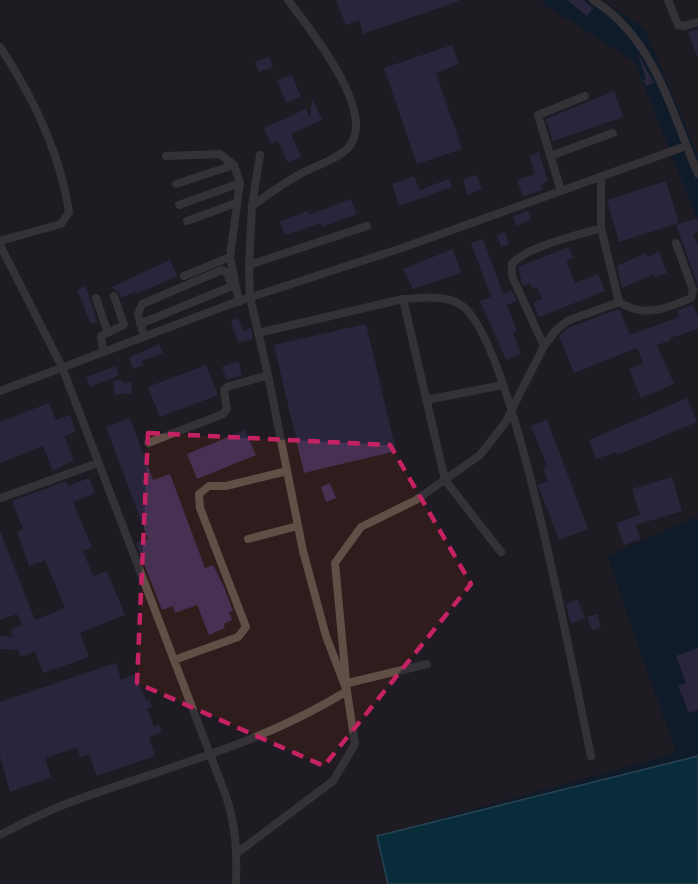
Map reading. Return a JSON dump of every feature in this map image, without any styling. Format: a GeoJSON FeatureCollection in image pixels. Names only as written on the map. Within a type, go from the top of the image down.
{"type":"FeatureCollection","features":[{"type":"Feature","properties":{"kind":"lane"},"geometry":{"type":"LineString","coordinates":[[252,206],[286,182],[336,157],[354,139],[357,127],[345,87],[333,62],[288,0]]}},
{"type":"Feature","properties":{"kind":"lane"},"geometry":{"type":"LineString","coordinates":[[593,0],[613,12],[638,40],[650,58],[698,174]]}},
{"type":"Feature","properties":{"kind":"lane"},"geometry":{"type":"LineString","coordinates":[[668,0],[678,25],[684,26],[698,22]]}},
{"type":"Feature","properties":{"kind":"lane"},"geometry":{"type":"LineString","coordinates":[[0,47],[29,92],[65,186],[69,212],[61,224],[0,243],[62,367],[234,821],[237,853],[236,884]]}},
{"type":"Feature","properties":{"kind":"lane"},"geometry":{"type":"LineString","coordinates":[[561,191],[538,115],[585,96]]}},
{"type":"Feature","properties":{"kind":"lane"},"geometry":{"type":"LineString","coordinates":[[550,156],[613,133]]}},
{"type":"Feature","properties":{"kind":"lane"},"geometry":{"type":"LineString","coordinates":[[0,391],[250,297],[399,249],[686,146]]}},
{"type":"Feature","properties":{"kind":"lane"},"geometry":{"type":"LineString","coordinates":[[166,156],[220,154],[234,165],[240,183],[230,257],[237,302]]}},
{"type":"Feature","properties":{"kind":"lane"},"geometry":{"type":"LineString","coordinates":[[260,154],[252,206],[250,297],[298,526],[326,636],[348,687]]}},
{"type":"Feature","properties":{"kind":"lane"},"geometry":{"type":"LineString","coordinates":[[176,184],[234,165]]}},
{"type":"Feature","properties":{"kind":"lane"},"geometry":{"type":"LineString","coordinates":[[601,177],[601,228],[619,302],[631,310],[642,312],[691,298],[693,290],[676,243]]}},
{"type":"Feature","properties":{"kind":"lane"},"geometry":{"type":"LineString","coordinates":[[179,205],[240,183]]}},
{"type":"Feature","properties":{"kind":"lane"},"geometry":{"type":"LineString","coordinates":[[187,221],[236,203]]}},
{"type":"Feature","properties":{"kind":"lane"},"geometry":{"type":"LineString","coordinates":[[249,265],[367,226]]}},
{"type":"Feature","properties":{"kind":"lane"},"geometry":{"type":"LineString","coordinates":[[544,346],[512,276],[512,264],[531,252],[601,228]]}},
{"type":"Feature","properties":{"kind":"lane"},"geometry":{"type":"LineString","coordinates":[[184,276],[230,257]]}},
{"type":"Feature","properties":{"kind":"lane"},"geometry":{"type":"LineString","coordinates":[[144,337],[139,309],[142,304],[222,270],[227,273],[237,302]]}},
{"type":"Feature","properties":{"kind":"lane"},"geometry":{"type":"LineString","coordinates":[[140,324],[232,286]]}},
{"type":"Feature","properties":{"kind":"lane"},"geometry":{"type":"LineString","coordinates":[[104,352],[101,336],[124,325],[114,296]]}},
{"type":"Feature","properties":{"kind":"lane"},"geometry":{"type":"LineString","coordinates":[[258,333],[403,299],[434,297],[460,304],[474,317],[512,408],[591,756]]}},
{"type":"Feature","properties":{"kind":"lane"},"geometry":{"type":"LineString","coordinates":[[96,298],[108,333]]}},
{"type":"Feature","properties":{"kind":"lane"},"geometry":{"type":"LineString","coordinates":[[403,299],[445,480],[501,552]]}},
{"type":"Feature","properties":{"kind":"lane"},"geometry":{"type":"LineString","coordinates":[[237,853],[333,781],[355,744],[342,648],[335,563],[362,527],[416,500],[480,455],[494,440],[544,346],[557,329],[567,321],[619,302]]}},
{"type":"Feature","properties":{"kind":"lane"},"geometry":{"type":"LineString","coordinates":[[148,443],[223,414],[227,409],[224,390],[227,387],[268,375]]}},
{"type":"Feature","properties":{"kind":"lane"},"geometry":{"type":"LineString","coordinates":[[426,400],[503,385]]}},
{"type":"Feature","properties":{"kind":"lane"},"geometry":{"type":"LineString","coordinates":[[0,498],[98,463]]}},
{"type":"Feature","properties":{"kind":"lane"},"geometry":{"type":"LineString","coordinates":[[174,660],[238,637],[246,627],[200,508],[199,494],[210,486],[226,486],[287,471]]}},
{"type":"Feature","properties":{"kind":"lane"},"geometry":{"type":"LineString","coordinates":[[248,539],[298,526]]}},
{"type":"Feature","properties":{"kind":"lane"},"geometry":{"type":"LineString","coordinates":[[0,835],[69,802],[210,757],[294,722],[348,687],[427,664]]}},
{"type":"Feature","properties":{"kind":"lane"},"geometry":{"type":"LineString","coordinates":[[0,826],[14,828]]}},
{"type":"Feature","properties":{"kind":"highlighted area"},"geometry":{"type":"Polygon","coordinates":[[[148,433],[390,445],[471,584],[324,766],[137,683],[148,433]]]}},
{"type":"Feature","properties":{"kind":"shaded area"},"geometry":{"type":"Polygon","coordinates":[[[0,0],[541,0],[546,6],[634,61],[698,222],[698,516],[607,556],[676,753],[377,836],[388,884],[0,884],[0,0]]]}},
{"type":"Feature","properties":{"kind":"shaded area"},"geometry":{"type":"Polygon","coordinates":[[[602,0],[698,0],[698,155],[645,29],[602,0]]]}},
{"type":"Feature","properties":{"kind":"water"},"geometry":{"type":"Polygon","coordinates":[[[698,756],[698,884],[388,884],[377,836],[698,756]]]}},
{"type":"Feature","properties":{"kind":"building"},"geometry":{"type":"Polygon","coordinates":[[[336,0],[459,1],[363,34],[359,20],[346,25],[336,0]]]}},
{"type":"Feature","properties":{"kind":"building"},"geometry":{"type":"Polygon","coordinates":[[[567,0],[583,0],[593,8],[587,16],[567,0]]]}},
{"type":"Feature","properties":{"kind":"building"},"geometry":{"type":"Polygon","coordinates":[[[698,29],[698,56],[697,56],[688,32],[698,29]]]}},
{"type":"Feature","properties":{"kind":"building"},"geometry":{"type":"Polygon","coordinates":[[[452,45],[459,64],[436,73],[462,149],[417,164],[384,68],[452,45]]]}},
{"type":"Feature","properties":{"kind":"building"},"geometry":{"type":"Polygon","coordinates":[[[638,54],[654,83],[646,86],[638,54]]]}},
{"type":"Feature","properties":{"kind":"building"},"geometry":{"type":"Polygon","coordinates":[[[269,57],[273,67],[259,72],[255,62],[269,57]]]}},
{"type":"Feature","properties":{"kind":"building"},"geometry":{"type":"Polygon","coordinates":[[[292,75],[301,97],[286,103],[277,80],[292,75]]]}},
{"type":"Feature","properties":{"kind":"building"},"geometry":{"type":"Polygon","coordinates":[[[614,91],[623,117],[553,141],[546,119],[614,91]]]}},
{"type":"Feature","properties":{"kind":"building"},"geometry":{"type":"Polygon","coordinates":[[[312,98],[322,120],[291,134],[301,157],[288,163],[278,141],[271,144],[264,128],[306,109],[310,118],[312,98]]]}},
{"type":"Feature","properties":{"kind":"building"},"geometry":{"type":"Polygon","coordinates":[[[539,152],[548,181],[541,184],[543,190],[523,196],[517,180],[535,174],[529,156],[539,152]]]}},
{"type":"Feature","properties":{"kind":"building"},"geometry":{"type":"Polygon","coordinates":[[[476,175],[482,189],[467,195],[463,180],[476,175]]]}},
{"type":"Feature","properties":{"kind":"building"},"geometry":{"type":"Polygon","coordinates":[[[414,176],[420,190],[449,179],[452,187],[399,206],[392,184],[414,176]]]}},
{"type":"Feature","properties":{"kind":"building"},"geometry":{"type":"Polygon","coordinates":[[[666,181],[679,223],[619,242],[607,200],[666,181]]]}},
{"type":"Feature","properties":{"kind":"building"},"geometry":{"type":"Polygon","coordinates":[[[351,199],[357,214],[322,227],[321,223],[285,235],[280,221],[308,211],[309,215],[351,199]]]}},
{"type":"Feature","properties":{"kind":"building"},"geometry":{"type":"Polygon","coordinates":[[[528,211],[531,220],[516,226],[513,216],[528,211]]]}},
{"type":"Feature","properties":{"kind":"building"},"geometry":{"type":"Polygon","coordinates":[[[697,218],[698,232],[693,234],[698,246],[698,285],[676,225],[697,218]]]}},
{"type":"Feature","properties":{"kind":"building"},"geometry":{"type":"Polygon","coordinates":[[[505,232],[509,244],[501,247],[497,235],[505,232]]]}},
{"type":"Feature","properties":{"kind":"building"},"geometry":{"type":"Polygon","coordinates":[[[483,239],[503,294],[512,291],[517,301],[507,305],[517,331],[513,333],[521,354],[506,360],[480,301],[491,297],[471,243],[483,239]]]}},
{"type":"Feature","properties":{"kind":"building"},"geometry":{"type":"Polygon","coordinates":[[[569,247],[573,258],[566,260],[575,283],[598,274],[605,291],[539,317],[533,302],[542,299],[537,287],[533,289],[530,283],[523,286],[518,267],[569,247]]]}},
{"type":"Feature","properties":{"kind":"building"},"geometry":{"type":"Polygon","coordinates":[[[453,249],[461,273],[413,289],[403,269],[453,249]]]}},
{"type":"Feature","properties":{"kind":"building"},"geometry":{"type":"Polygon","coordinates":[[[659,252],[667,273],[655,277],[654,274],[622,288],[617,266],[645,253],[647,257],[659,252]]]}},
{"type":"Feature","properties":{"kind":"building"},"geometry":{"type":"Polygon","coordinates":[[[170,260],[177,276],[137,294],[136,291],[121,298],[119,292],[112,287],[170,260]]]}},
{"type":"Feature","properties":{"kind":"building"},"geometry":{"type":"Polygon","coordinates":[[[86,286],[97,322],[91,324],[77,290],[86,286]]]}},
{"type":"Feature","properties":{"kind":"building"},"geometry":{"type":"Polygon","coordinates":[[[693,304],[698,318],[698,329],[657,345],[674,384],[641,398],[629,369],[643,363],[637,348],[574,373],[559,336],[570,327],[619,309],[630,335],[679,317],[677,311],[693,304]]]}},
{"type":"Feature","properties":{"kind":"building"},"geometry":{"type":"Polygon","coordinates":[[[238,318],[243,331],[251,328],[253,339],[238,342],[231,321],[238,318]]]}},
{"type":"Feature","properties":{"kind":"building"},"geometry":{"type":"Polygon","coordinates":[[[366,324],[396,451],[304,473],[274,345],[366,324]]]}},
{"type":"Feature","properties":{"kind":"building"},"geometry":{"type":"Polygon","coordinates":[[[159,344],[163,353],[142,361],[144,365],[133,369],[129,358],[159,344]]]}},
{"type":"Feature","properties":{"kind":"building"},"geometry":{"type":"Polygon","coordinates":[[[238,361],[242,375],[227,380],[222,367],[238,361]]]}},
{"type":"Feature","properties":{"kind":"building"},"geometry":{"type":"Polygon","coordinates":[[[206,365],[218,395],[160,417],[148,387],[206,365]]]}},
{"type":"Feature","properties":{"kind":"building"},"geometry":{"type":"Polygon","coordinates":[[[116,366],[119,375],[90,387],[86,377],[116,366]]]}},
{"type":"Feature","properties":{"kind":"building"},"geometry":{"type":"Polygon","coordinates":[[[121,380],[123,383],[131,382],[132,393],[115,395],[113,381],[121,380]]]}},
{"type":"Feature","properties":{"kind":"building"},"geometry":{"type":"Polygon","coordinates":[[[687,398],[697,422],[617,455],[616,452],[596,459],[589,440],[687,398]]]}},
{"type":"Feature","properties":{"kind":"building"},"geometry":{"type":"Polygon","coordinates":[[[49,403],[56,420],[70,415],[76,432],[64,436],[74,460],[53,471],[43,446],[0,463],[0,422],[49,403]]]}},
{"type":"Feature","properties":{"kind":"building"},"geometry":{"type":"Polygon","coordinates":[[[130,418],[153,480],[170,474],[205,568],[213,565],[233,611],[229,612],[232,620],[224,624],[225,628],[209,635],[197,605],[175,613],[173,606],[162,610],[136,543],[148,539],[106,427],[130,418]]]}},
{"type":"Feature","properties":{"kind":"building"},"geometry":{"type":"Polygon","coordinates":[[[547,420],[588,529],[559,540],[538,485],[548,481],[543,468],[547,466],[531,426],[547,420]]]}},
{"type":"Feature","properties":{"kind":"building"},"geometry":{"type":"Polygon","coordinates":[[[245,430],[256,455],[197,479],[187,454],[245,430]]]}},
{"type":"Feature","properties":{"kind":"building"},"geometry":{"type":"Polygon","coordinates":[[[672,477],[682,511],[636,525],[640,539],[624,545],[616,523],[640,515],[632,489],[672,477]]]}},
{"type":"Feature","properties":{"kind":"building"},"geometry":{"type":"Polygon","coordinates":[[[89,478],[95,493],[73,502],[92,547],[83,551],[93,576],[107,571],[125,615],[80,633],[89,657],[43,673],[35,651],[21,657],[18,650],[0,649],[0,636],[13,637],[10,630],[22,625],[17,614],[0,620],[0,531],[35,620],[65,608],[45,560],[29,566],[17,532],[23,529],[12,501],[66,481],[68,486],[89,478]]]}},
{"type":"Feature","properties":{"kind":"building"},"geometry":{"type":"Polygon","coordinates":[[[330,483],[336,498],[326,502],[321,487],[330,483]]]}},
{"type":"Feature","properties":{"kind":"building"},"geometry":{"type":"Polygon","coordinates":[[[578,600],[585,618],[571,624],[566,604],[578,600]]]}},
{"type":"Feature","properties":{"kind":"building"},"geometry":{"type":"Polygon","coordinates":[[[597,614],[601,627],[592,630],[587,617],[597,614]]]}},
{"type":"Feature","properties":{"kind":"building"},"geometry":{"type":"Polygon","coordinates":[[[698,648],[698,710],[689,713],[678,686],[686,683],[676,656],[698,648]]]}},
{"type":"Feature","properties":{"kind":"building"},"geometry":{"type":"Polygon","coordinates":[[[116,663],[121,680],[136,674],[146,701],[149,699],[152,707],[147,708],[154,727],[159,725],[162,732],[149,737],[155,756],[97,776],[89,754],[80,757],[77,747],[45,758],[51,777],[10,792],[0,756],[0,702],[116,663]]]}}]}
